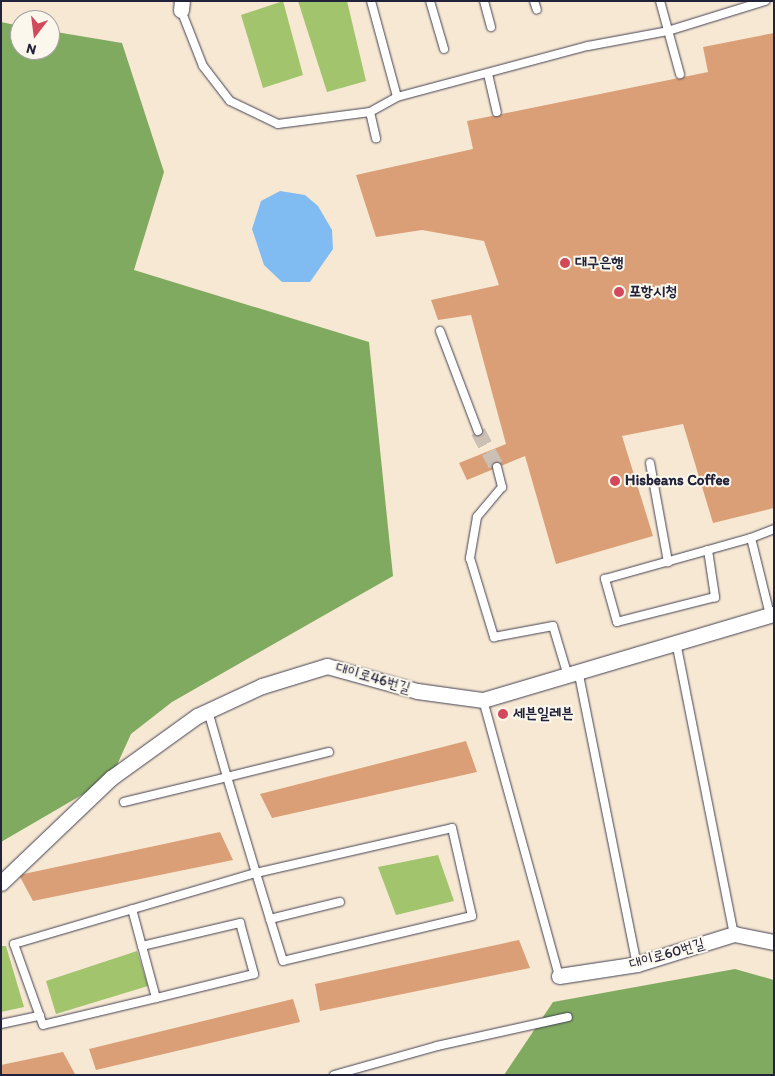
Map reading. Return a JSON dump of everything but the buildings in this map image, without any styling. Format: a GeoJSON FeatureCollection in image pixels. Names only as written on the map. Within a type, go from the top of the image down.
{"type":"FeatureCollection","features":[{"type":"Feature","properties":{"kind":"street","name":"대이로46번길"},"geometry":{"type":"LineString","coordinates":[[1,883],[110,778],[208,711],[262,686],[327,666],[417,691],[483,700],[574,676],[676,642],[772,614]]}},
{"type":"Feature","properties":{"kind":"street","name":"대이로60번길"},"geometry":{"type":"LineString","coordinates":[[559,976],[637,964],[734,934],[774,942]]}},
{"type":"Feature","properties":{"kind":"lane"},"geometry":{"type":"LineString","coordinates":[[371,1],[397,97]]}},
{"type":"Feature","properties":{"kind":"lane"},"geometry":{"type":"LineString","coordinates":[[430,1],[444,49]]}},
{"type":"Feature","properties":{"kind":"lane"},"geometry":{"type":"LineString","coordinates":[[484,1],[491,26]]}},
{"type":"Feature","properties":{"kind":"lane"},"geometry":{"type":"LineString","coordinates":[[534,1],[537,10]]}},
{"type":"Feature","properties":{"kind":"lane"},"geometry":{"type":"LineString","coordinates":[[660,1],[680,74]]}},
{"type":"Feature","properties":{"kind":"lane"},"geometry":{"type":"LineString","coordinates":[[182,6],[203,66],[230,101],[278,124],[370,112],[397,97],[588,46],[668,31],[765,1]]}},
{"type":"Feature","properties":{"kind":"lane"},"geometry":{"type":"LineString","coordinates":[[488,74],[497,112]]}},
{"type":"Feature","properties":{"kind":"lane"},"geometry":{"type":"LineString","coordinates":[[370,112],[376,138]]}},
{"type":"Feature","properties":{"kind":"lane"},"geometry":{"type":"LineString","coordinates":[[440,331],[478,431]]}},
{"type":"Feature","properties":{"kind":"lane"},"geometry":{"type":"LineString","coordinates":[[650,464],[668,562]]}},
{"type":"Feature","properties":{"kind":"lane"},"geometry":{"type":"LineString","coordinates":[[497,467],[502,487],[477,517],[470,558],[494,637],[552,626],[574,676],[637,964]]}},
{"type":"Feature","properties":{"kind":"lane"},"geometry":{"type":"LineString","coordinates":[[708,550],[715,597],[617,622],[605,579],[668,562],[708,550],[751,538],[774,529]]}},
{"type":"Feature","properties":{"kind":"lane"},"geometry":{"type":"LineString","coordinates":[[751,538],[772,614]]}},
{"type":"Feature","properties":{"kind":"lane"},"geometry":{"type":"LineString","coordinates":[[676,642],[734,934]]}},
{"type":"Feature","properties":{"kind":"lane"},"geometry":{"type":"LineString","coordinates":[[483,700],[559,976]]}},
{"type":"Feature","properties":{"kind":"lane"},"geometry":{"type":"LineString","coordinates":[[142,946],[240,923],[254,974],[43,1025],[14,944],[256,873],[452,828],[472,916],[283,961],[270,920],[256,873],[227,776],[208,711]]}},
{"type":"Feature","properties":{"kind":"lane"},"geometry":{"type":"LineString","coordinates":[[124,802],[329,752]]}},
{"type":"Feature","properties":{"kind":"lane"},"geometry":{"type":"LineString","coordinates":[[270,920],[340,902]]}},
{"type":"Feature","properties":{"kind":"lane"},"geometry":{"type":"LineString","coordinates":[[132,909],[156,998]]}},
{"type":"Feature","properties":{"kind":"lane"},"geometry":{"type":"LineString","coordinates":[[1,1024],[40,1016]]}},
{"type":"Feature","properties":{"kind":"lane"},"geometry":{"type":"LineString","coordinates":[[334,1075],[437,1046],[568,1017]]}},
{"type":"Feature","properties":{"kind":"green space"},"geometry":{"type":"Polygon","coordinates":[[[283,1],[303,75],[263,88],[241,15],[283,1]]]}},
{"type":"Feature","properties":{"kind":"green space"},"geometry":{"type":"Polygon","coordinates":[[[298,1],[347,1],[366,81],[327,92],[298,1]]]}},
{"type":"Feature","properties":{"kind":"green space"},"geometry":{"type":"Polygon","coordinates":[[[1,22],[10,24],[10,60],[60,60],[60,33],[122,43],[164,172],[134,270],[369,342],[393,576],[172,702],[131,734],[111,778],[1,842],[1,22]]]}},
{"type":"Feature","properties":{"kind":"green space"},"geometry":{"type":"Polygon","coordinates":[[[438,855],[454,901],[396,915],[378,867],[438,855]]]}},
{"type":"Feature","properties":{"kind":"green space"},"geometry":{"type":"Polygon","coordinates":[[[1,946],[6,946],[24,1007],[1,1012],[1,946]]]}},
{"type":"Feature","properties":{"kind":"green space"},"geometry":{"type":"Polygon","coordinates":[[[137,951],[148,986],[56,1014],[46,981],[137,951]]]}},
{"type":"Feature","properties":{"kind":"green space"},"geometry":{"type":"Polygon","coordinates":[[[735,969],[774,980],[774,1075],[504,1075],[553,1002],[735,969]]]}},
{"type":"Feature","properties":{"kind":"water"},"geometry":{"type":"Polygon","coordinates":[[[280,191],[305,195],[318,206],[332,230],[333,249],[310,282],[282,282],[264,265],[252,229],[261,201],[280,191]]]}},
{"type":"Feature","properties":{"kind":"tunnel"},"geometry":{"type":"LineString","coordinates":[[478,431],[497,467]]}},
{"type":"Feature","properties":{"kind":"place","name":"대구은행"},"geometry":{"type":"Point","coordinates":[565,263]}},
{"type":"Feature","properties":{"kind":"place","name":"포항시청"},"geometry":{"type":"Point","coordinates":[619,292]}},
{"type":"Feature","properties":{"kind":"place","name":"Hisbeans Coffee"},"geometry":{"type":"Point","coordinates":[615,481]}},
{"type":"Feature","properties":{"kind":"place","name":"세븐일레븐"},"geometry":{"type":"Point","coordinates":[503,714]}}]}
